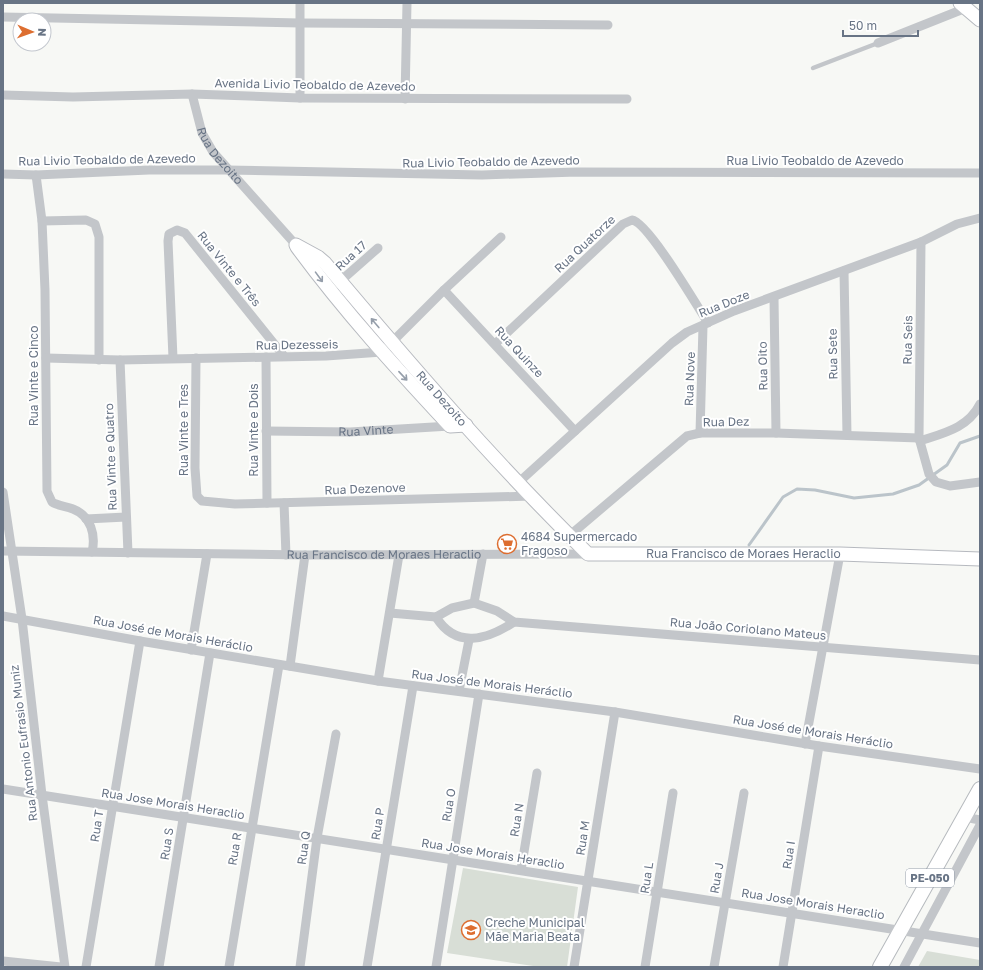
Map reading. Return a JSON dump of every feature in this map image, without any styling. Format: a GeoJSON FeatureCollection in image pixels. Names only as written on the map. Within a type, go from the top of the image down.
{"type":"FeatureCollection","features":[{"type":"Feature","properties":{"kind":"main road","name":"PE-050"},"geometry":{"type":"LineString","coordinates":[[880,967],[980,789]]}},
{"type":"Feature","properties":{"kind":"street"},"geometry":{"type":"LineString","coordinates":[[300,3],[300,98]]}},
{"type":"Feature","properties":{"kind":"street"},"geometry":{"type":"LineString","coordinates":[[405,99],[407,3]]}},
{"type":"Feature","properties":{"kind":"street"},"geometry":{"type":"LineString","coordinates":[[878,42],[963,5],[980,20]]}},
{"type":"Feature","properties":{"kind":"street"},"geometry":{"type":"LineString","coordinates":[[3,17],[300,23],[608,25]]}},
{"type":"Feature","properties":{"kind":"street","name":"Avenida Livio Teobaldo de Azevedo"},"geometry":{"type":"LineString","coordinates":[[3,95],[73,97],[192,94],[300,98],[627,99]]}},
{"type":"Feature","properties":{"kind":"street","name":"Rua Dezoito"},"geometry":{"type":"LineString","coordinates":[[192,94],[204,138],[213,152],[227,170],[296,245],[329,291],[382,352],[450,426]]}},
{"type":"Feature","properties":{"kind":"street","name":"Rua Livio Teobaldo de Azevedo"},"geometry":{"type":"LineString","coordinates":[[3,174],[36,175],[149,170],[227,170],[467,175],[577,172],[980,173]]}},
{"type":"Feature","properties":{"kind":"street","name":"Rua Vinte e Cinco"},"geometry":{"type":"LineString","coordinates":[[36,175],[42,220],[46,358],[47,491],[52,502],[73,509],[86,519]]}},
{"type":"Feature","properties":{"kind":"street","name":"Rua Doze"},"geometry":{"type":"LineString","coordinates":[[519,482],[672,342],[687,332],[734,311],[774,298],[921,242],[957,224],[980,218]]}},
{"type":"Feature","properties":{"kind":"street"},"geometry":{"type":"LineString","coordinates":[[42,220],[86,220],[91,221],[96,227],[99,243],[99,360]]}},
{"type":"Feature","properties":{"kind":"street","name":"Rua Quatorze"},"geometry":{"type":"LineString","coordinates":[[495,344],[623,224],[632,220],[638,222],[647,233],[681,280],[705,325]]}},
{"type":"Feature","properties":{"kind":"street","name":"Rua Vinte e Três"},"geometry":{"type":"LineString","coordinates":[[173,358],[168,241],[169,234],[173,230],[185,233],[284,356]]}},
{"type":"Feature","properties":{"kind":"street"},"geometry":{"type":"LineString","coordinates":[[382,352],[444,290],[501,237]]}},
{"type":"Feature","properties":{"kind":"street","name":"Rua Seis"},"geometry":{"type":"LineString","coordinates":[[921,242],[919,440],[931,476],[936,482],[944,486],[980,482]]}},
{"type":"Feature","properties":{"kind":"street","name":"Rua Dezoito"},"geometry":{"type":"LineString","coordinates":[[296,245],[318,257],[466,425],[569,536],[588,554]]}},
{"type":"Feature","properties":{"kind":"street","name":"Rua 17"},"geometry":{"type":"LineString","coordinates":[[329,291],[378,248]]}},
{"type":"Feature","properties":{"kind":"street","name":"Rua Sete"},"geometry":{"type":"LineString","coordinates":[[844,271],[847,435]]}},
{"type":"Feature","properties":{"kind":"street","name":"Rua Quinze"},"geometry":{"type":"LineString","coordinates":[[444,290],[575,431]]}},
{"type":"Feature","properties":{"kind":"street","name":"Rua Oito"},"geometry":{"type":"LineString","coordinates":[[774,298],[776,433]]}},
{"type":"Feature","properties":{"kind":"street","name":"Rua Nove"},"geometry":{"type":"LineString","coordinates":[[700,433],[705,325]]}},
{"type":"Feature","properties":{"kind":"street","name":"Rua Dezesseis"},"geometry":{"type":"LineString","coordinates":[[46,358],[120,360],[340,356],[382,352]]}},
{"type":"Feature","properties":{"kind":"street","name":"Rua Vinte e Dois"},"geometry":{"type":"LineString","coordinates":[[266,357],[267,503]]}},
{"type":"Feature","properties":{"kind":"street","name":"Rua Vinte e Tres"},"geometry":{"type":"LineString","coordinates":[[196,358],[195,468],[196,490],[200,500]]}},
{"type":"Feature","properties":{"kind":"street","name":"Rua Vinte e Quatro"},"geometry":{"type":"LineString","coordinates":[[120,360],[128,553]]}},
{"type":"Feature","properties":{"kind":"street"},"geometry":{"type":"LineString","coordinates":[[919,440],[961,426],[970,419],[980,404]]}},
{"type":"Feature","properties":{"kind":"street","name":"Rua Vinte"},"geometry":{"type":"LineString","coordinates":[[266,431],[350,432],[466,425]]}},
{"type":"Feature","properties":{"kind":"street","name":"Rua Dez"},"geometry":{"type":"LineString","coordinates":[[569,536],[687,436],[700,433],[776,433],[847,435],[919,440]]}},
{"type":"Feature","properties":{"kind":"street","name":"Rua Antonio Eufrasio Muniz"},"geometry":{"type":"LineString","coordinates":[[3,492],[8,551],[22,619],[42,795],[65,967]]}},
{"type":"Feature","properties":{"kind":"street","name":"Rua Dezenove"},"geometry":{"type":"LineString","coordinates":[[200,500],[220,504],[532,496]]}},
{"type":"Feature","properties":{"kind":"street"},"geometry":{"type":"LineString","coordinates":[[284,503],[286,555]]}},
{"type":"Feature","properties":{"kind":"street"},"geometry":{"type":"LineString","coordinates":[[86,519],[126,517]]}},
{"type":"Feature","properties":{"kind":"street"},"geometry":{"type":"LineString","coordinates":[[86,519],[94,531],[92,552]]}},
{"type":"Feature","properties":{"kind":"street","name":"Rua Francisco de Moraes Heraclio"},"geometry":{"type":"LineString","coordinates":[[8,551],[286,555],[840,554],[980,559]]}},
{"type":"Feature","properties":{"kind":"street"},"geometry":{"type":"LineString","coordinates":[[191,650],[207,554]]}},
{"type":"Feature","properties":{"kind":"street"},"geometry":{"type":"LineString","coordinates":[[390,613],[436,617],[452,608],[474,603],[483,554]]}},
{"type":"Feature","properties":{"kind":"street"},"geometry":{"type":"LineString","coordinates":[[806,744],[840,554]]}},
{"type":"Feature","properties":{"kind":"street"},"geometry":{"type":"LineString","coordinates":[[290,666],[305,555]]}},
{"type":"Feature","properties":{"kind":"street"},"geometry":{"type":"LineString","coordinates":[[378,681],[399,555]]}},
{"type":"Feature","properties":{"kind":"street","name":"Rua João Coriolano Mateus"},"geometry":{"type":"LineString","coordinates":[[474,603],[497,611],[514,622],[980,660]]}},
{"type":"Feature","properties":{"kind":"street","name":"Rua José de Morais Heráclio"},"geometry":{"type":"LineString","coordinates":[[3,616],[191,650],[378,681],[615,712],[806,744],[980,769]]}},
{"type":"Feature","properties":{"kind":"street"},"geometry":{"type":"LineString","coordinates":[[436,617],[446,631],[468,640],[496,633],[514,622]]}},
{"type":"Feature","properties":{"kind":"street"},"geometry":{"type":"LineString","coordinates":[[459,691],[468,640]]}},
{"type":"Feature","properties":{"kind":"street","name":"Rua T"},"geometry":{"type":"LineString","coordinates":[[86,967],[140,641]]}},
{"type":"Feature","properties":{"kind":"street","name":"Rua S"},"geometry":{"type":"LineString","coordinates":[[159,967],[210,653]]}},
{"type":"Feature","properties":{"kind":"street","name":"Rua R"},"geometry":{"type":"LineString","coordinates":[[229,967],[279,665]]}},
{"type":"Feature","properties":{"kind":"street","name":"Rua P"},"geometry":{"type":"LineString","coordinates":[[368,967],[412,686]]}},
{"type":"Feature","properties":{"kind":"street","name":"Rua O"},"geometry":{"type":"LineString","coordinates":[[436,967],[479,694]]}},
{"type":"Feature","properties":{"kind":"street","name":"Rua M"},"geometry":{"type":"LineString","coordinates":[[574,967],[615,712]]}},
{"type":"Feature","properties":{"kind":"street","name":"Rua Q"},"geometry":{"type":"LineString","coordinates":[[300,967],[317,838],[336,734]]}},
{"type":"Feature","properties":{"kind":"street","name":"Rua I"},"geometry":{"type":"LineString","coordinates":[[783,967],[819,746]]}},
{"type":"Feature","properties":{"kind":"street","name":"Rua N"},"geometry":{"type":"LineString","coordinates":[[520,870],[537,773]]}},
{"type":"Feature","properties":{"kind":"street","name":"Rua Jose Morais Heraclio"},"geometry":{"type":"LineString","coordinates":[[3,789],[980,943]]}},
{"type":"Feature","properties":{"kind":"street","name":"Rua L"},"geometry":{"type":"LineString","coordinates":[[645,967],[673,793]]}},
{"type":"Feature","properties":{"kind":"street","name":"Rua J"},"geometry":{"type":"LineString","coordinates":[[714,967],[744,793]]}},
{"type":"Feature","properties":{"kind":"street"},"geometry":{"type":"LineString","coordinates":[[964,817],[980,820]]}},
{"type":"Feature","properties":{"kind":"street"},"geometry":{"type":"LineString","coordinates":[[904,967],[980,825]]}},
{"type":"Feature","properties":{"kind":"street"},"geometry":{"type":"LineString","coordinates":[[3,961],[13,965],[60,967]]}},
{"type":"Feature","properties":{"kind":"lane"},"geometry":{"type":"LineString","coordinates":[[813,68],[878,42]]}},
{"type":"Feature","properties":{"kind":"shaded area"},"geometry":{"type":"Polygon","coordinates":[[[463,868],[578,887],[567,967],[540,967],[447,953],[463,868]]]}},
{"type":"Feature","properties":{"kind":"shaded area"},"geometry":{"type":"Polygon","coordinates":[[[927,951],[980,960],[980,967],[918,967],[927,951]]]}},
{"type":"Feature","properties":{"kind":"waterway"},"geometry":{"type":"LineString","coordinates":[[749,545],[783,497],[797,489],[815,490],[854,498],[893,494],[919,485],[947,465],[960,443],[980,436]]}},
{"type":"Feature","properties":{"kind":"place","name":"4684 Supermercado Fragoso"},"geometry":{"type":"Point","coordinates":[507,544]}},
{"type":"Feature","properties":{"kind":"place","name":"Creche Municipal Mãe Maria Beata"},"geometry":{"type":"Point","coordinates":[471,930]}}]}
